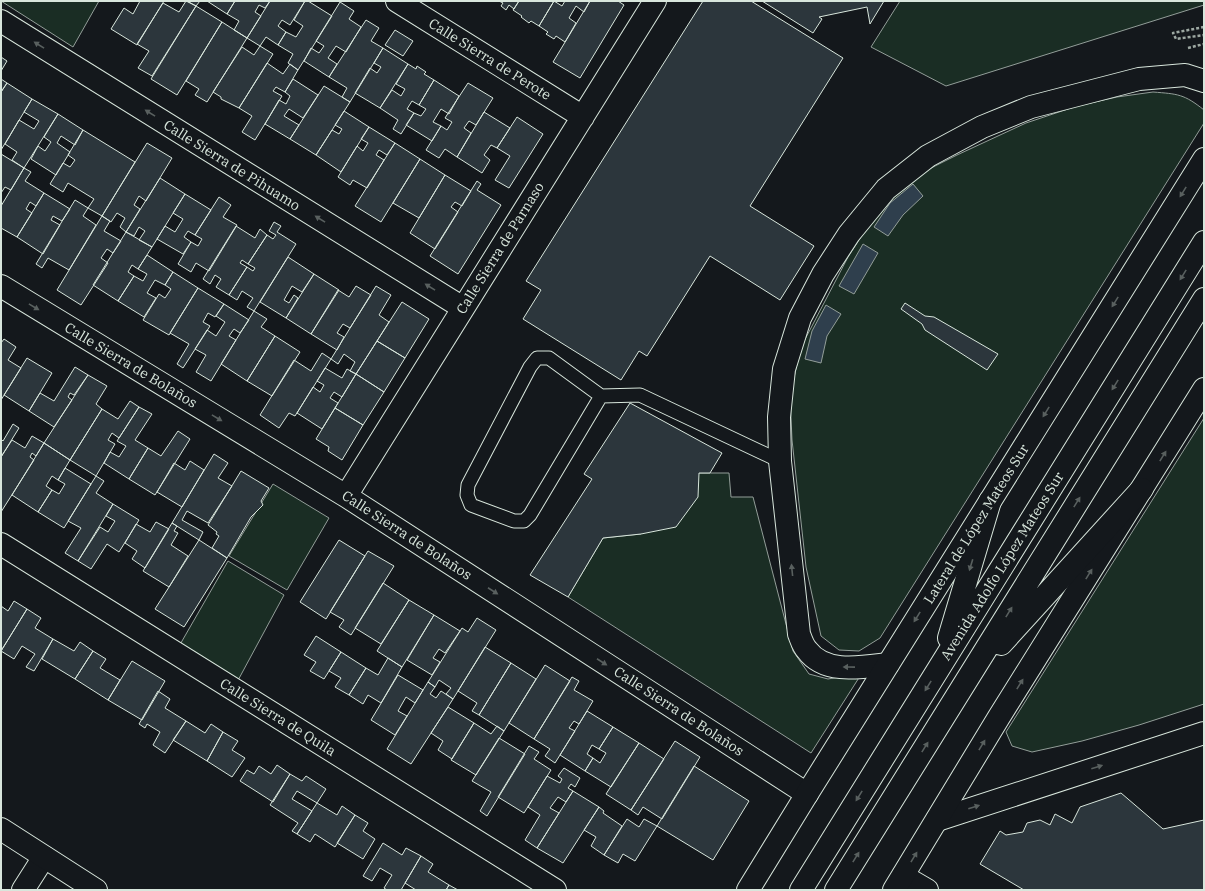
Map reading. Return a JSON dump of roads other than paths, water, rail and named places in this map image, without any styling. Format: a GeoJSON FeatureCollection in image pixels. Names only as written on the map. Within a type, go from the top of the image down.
{"type":"FeatureCollection","features":[{"type":"Feature","properties":{"kind":"street","name":"Calle Sierra de Perote"},"geometry":{"type":"LineString","coordinates":[[397,1],[583,117]]}},
{"type":"Feature","properties":{"kind":"street","name":"Calle Sierra de Parnaso"},"geometry":{"type":"LineString","coordinates":[[346,496],[655,1]]}},
{"type":"Feature","properties":{"kind":"street","name":"Calle Sierra de Pihuamo"},"geometry":{"type":"LineString","coordinates":[[1,21],[463,308]]}},
{"type":"Feature","properties":{"kind":"street"},"geometry":{"type":"LineString","coordinates":[[888,664],[860,667],[838,667],[821,662],[807,651],[799,634],[780,461],[779,417],[784,369],[800,318],[823,274],[849,234],[886,189],[928,156],[982,127],[1031,107],[1139,79],[1185,75],[1204,81]]}},
{"type":"Feature","properties":{"kind":"street","name":"Lateral de López Mateos Sur"},"geometry":{"type":"LineString","coordinates":[[748,890],[1204,159]]}},
{"type":"Feature","properties":{"kind":"street","name":"Avenida Adolfo López Mateos Sur"},"geometry":{"type":"LineString","coordinates":[[801,890],[1204,242]]}},
{"type":"Feature","properties":{"kind":"street","name":"Calle Sierra de Bolaños"},"geometry":{"type":"LineString","coordinates":[[1,286],[346,496],[807,794]]}},
{"type":"Feature","properties":{"kind":"street"},"geometry":{"type":"LineString","coordinates":[[836,890],[1204,299]]}},
{"type":"Feature","properties":{"kind":"street"},"geometry":{"type":"LineString","coordinates":[[926,890],[899,883],[999,717],[1204,389]]}},
{"type":"Feature","properties":{"kind":"street"},"geometry":{"type":"LineString","coordinates":[[964,685],[1142,489]]}},
{"type":"Feature","properties":{"kind":"street"},"geometry":{"type":"LineString","coordinates":[[940,667],[990,501]]}},
{"type":"Feature","properties":{"kind":"street","name":"Calle Sierra de Quila"},"geometry":{"type":"LineString","coordinates":[[1,544],[555,890]]}},
{"type":"Feature","properties":{"kind":"street"},"geometry":{"type":"LineString","coordinates":[[937,820],[1204,733]]}},
{"type":"Feature","properties":{"kind":"street"},"geometry":{"type":"LineString","coordinates":[[1,829],[96,890]]}},
{"type":"Feature","properties":{"kind":"street"},"geometry":{"type":"LineString","coordinates":[[23,890],[44,857]]}},
{"type":"Feature","properties":{"kind":"lane"},"geometry":{"type":"LineString","coordinates":[[600,396],[528,518],[524,521],[514,521],[472,505],[467,495],[468,485],[530,367],[537,358],[548,358],[600,396],[640,395],[780,461]]}},
{"type":"Feature","properties":{"kind":"water"},"geometry":{"type":"Polygon","coordinates":[[[913,184],[923,196],[903,215],[888,236],[874,227],[890,203],[913,184]]]}},
{"type":"Feature","properties":{"kind":"water"},"geometry":{"type":"Polygon","coordinates":[[[863,244],[878,253],[854,294],[839,286],[863,244]]]}},
{"type":"Feature","properties":{"kind":"water"},"geometry":{"type":"Polygon","coordinates":[[[826,305],[841,314],[827,336],[821,363],[805,359],[812,331],[826,305]]]}}]}
